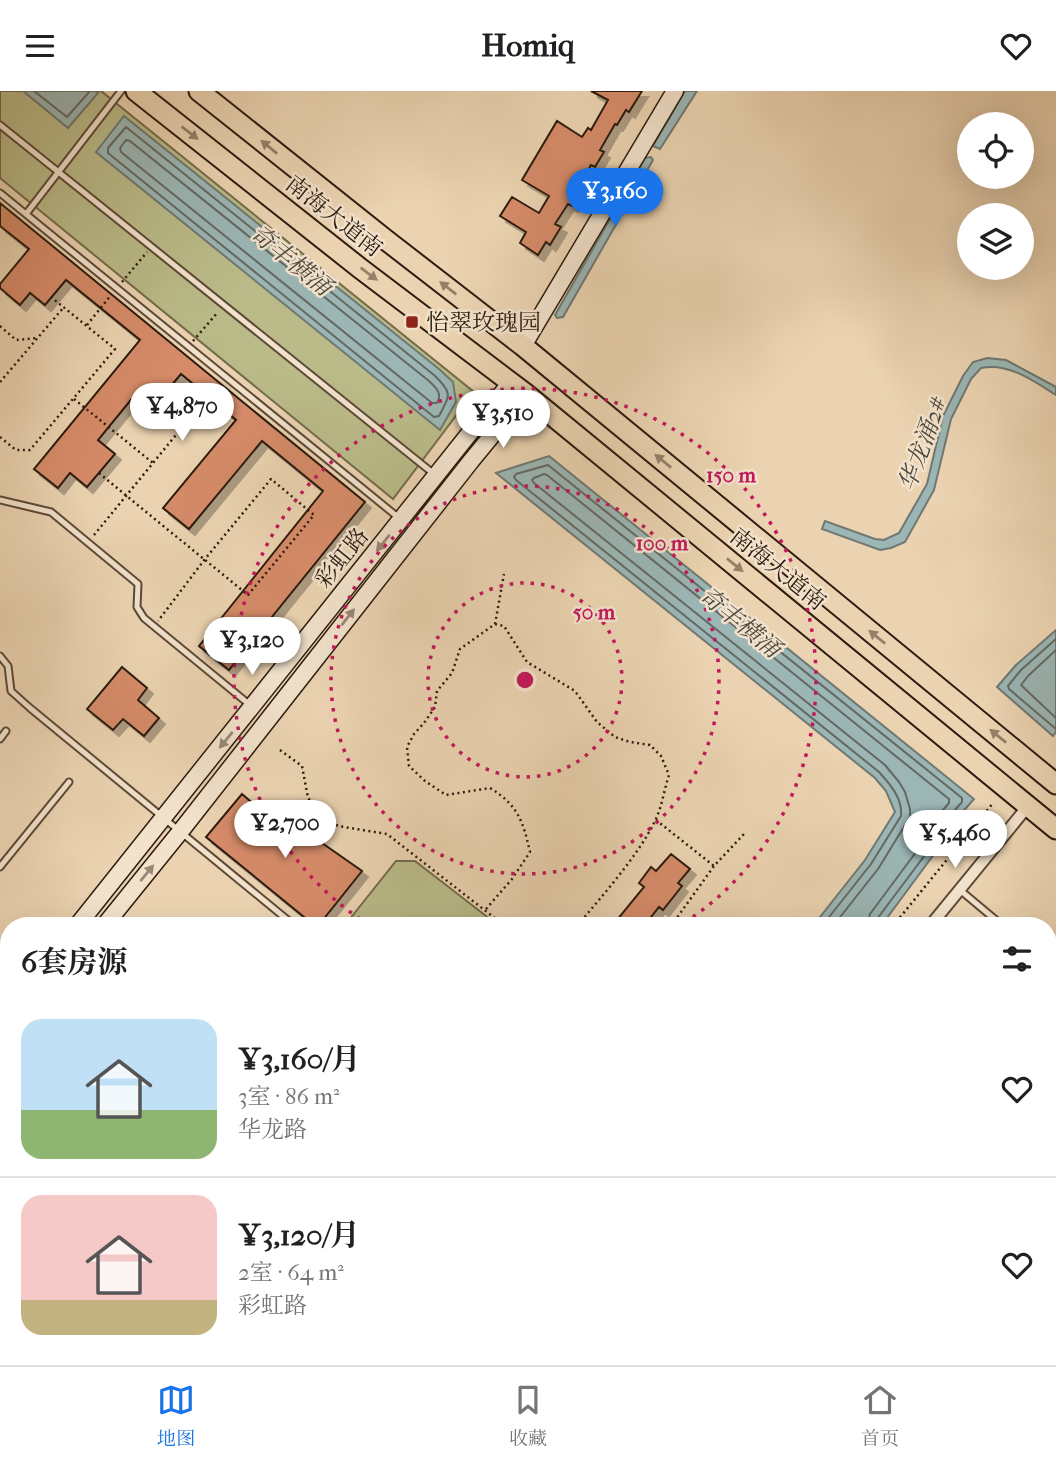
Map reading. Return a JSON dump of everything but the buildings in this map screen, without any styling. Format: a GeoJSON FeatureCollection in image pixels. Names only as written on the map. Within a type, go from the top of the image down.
{"type":"FeatureCollection","features":[{"type":"Feature","properties":{"kind":"highway","name":"南海大道南"},"geometry":{"type":"LineString","coordinates":[[136,91],[519,389],[1056,829]]}},
{"type":"Feature","properties":{"kind":"highway","name":"南海大道南"},"geometry":{"type":"LineString","coordinates":[[199,91],[523,346],[1053,781]]}},
{"type":"Feature","properties":{"kind":"street"},"geometry":{"type":"LineString","coordinates":[[523,346],[675,91]]}},
{"type":"Feature","properties":{"kind":"street","name":"彩虹路"},"geometry":{"type":"LineString","coordinates":[[84,917],[492,405],[519,389]]}},
{"type":"Feature","properties":{"kind":"street","name":"彩虹路"},"geometry":{"type":"LineString","coordinates":[[111,917],[506,417],[519,389]]}},
{"type":"Feature","properties":{"kind":"street"},"geometry":{"type":"LineString","coordinates":[[938,917],[1028,806]]}},
{"type":"Feature","properties":{"kind":"lane"},"geometry":{"type":"LineString","coordinates":[[26,214],[121,91]]}},
{"type":"Feature","properties":{"kind":"lane"},"geometry":{"type":"LineString","coordinates":[[0,125],[436,476]]}},
{"type":"Feature","properties":{"kind":"lane"},"geometry":{"type":"LineString","coordinates":[[0,193],[402,520]]}},
{"type":"Feature","properties":{"kind":"lane"},"geometry":{"type":"LineString","coordinates":[[0,500],[51,512],[138,584],[137,607],[144,618],[252,707]]}},
{"type":"Feature","properties":{"kind":"lane"},"geometry":{"type":"LineString","coordinates":[[0,656],[8,666],[11,691],[284,917]]}},
{"type":"Feature","properties":{"kind":"lane"},"geometry":{"type":"LineString","coordinates":[[0,739],[6,731]]}},
{"type":"Feature","properties":{"kind":"lane"},"geometry":{"type":"LineString","coordinates":[[0,867],[69,782]]}},
{"type":"Feature","properties":{"kind":"lane"},"geometry":{"type":"LineString","coordinates":[[960,890],[992,917]]}},
{"type":"Feature","properties":{"kind":"path"},"geometry":{"type":"LineString","coordinates":[[0,437],[16,450],[30,450],[115,349],[51,297]]}},
{"type":"Feature","properties":{"kind":"path"},"geometry":{"type":"LineString","coordinates":[[189,347],[224,305]]}},
{"type":"Feature","properties":{"kind":"path"},"geometry":{"type":"LineString","coordinates":[[0,381],[64,307]]}},
{"type":"Feature","properties":{"kind":"path"},"geometry":{"type":"LineString","coordinates":[[0,326],[16,340],[38,337]]}},
{"type":"Feature","properties":{"kind":"path"},"geometry":{"type":"LineString","coordinates":[[88,543],[189,419],[162,396]]}},
{"type":"Feature","properties":{"kind":"path"},"geometry":{"type":"LineString","coordinates":[[73,398],[153,463]]}},
{"type":"Feature","properties":{"kind":"path"},"geometry":{"type":"LineString","coordinates":[[99,473],[126,496],[205,559],[248,595],[314,515],[271,479],[205,559],[154,626]]}},
{"type":"Feature","properties":{"kind":"path"},"geometry":{"type":"LineString","coordinates":[[486,909],[512,879],[530,852],[519,816],[507,798],[490,788],[446,795],[409,766],[407,747],[435,707],[437,691],[452,673],[460,649],[495,624],[504,573]]}},
{"type":"Feature","properties":{"kind":"path"},"geometry":{"type":"LineString","coordinates":[[495,624],[504,626],[527,662],[575,691],[597,722],[615,737],[650,745],[661,756],[669,775],[656,820],[623,869],[584,917]]}},
{"type":"Feature","properties":{"kind":"path"},"geometry":{"type":"LineString","coordinates":[[280,750],[302,766],[308,798],[323,816],[338,826],[387,834],[495,917]]}},
{"type":"Feature","properties":{"kind":"path"},"geometry":{"type":"LineString","coordinates":[[899,917],[993,803]]}},
{"type":"Feature","properties":{"kind":"path"},"geometry":{"type":"LineString","coordinates":[[656,820],[714,866]]}},
{"type":"Feature","properties":{"kind":"path"},"geometry":{"type":"LineString","coordinates":[[677,917],[714,866],[744,834]]}},
{"type":"Feature","properties":{"kind":"green space"},"geometry":{"type":"Polygon","coordinates":[[[0,91],[101,91],[474,392],[393,499],[0,178],[0,91]]]}},
{"type":"Feature","properties":{"kind":"green space"},"geometry":{"type":"Polygon","coordinates":[[[396,861],[415,861],[487,917],[351,917],[396,861]]]}},
{"type":"Feature","properties":{"kind":"water"},"geometry":{"type":"Polygon","coordinates":[[[23,91],[95,91],[98,93],[68,128],[23,91]]]}},
{"type":"Feature","properties":{"kind":"water"},"geometry":{"type":"Polygon","coordinates":[[[685,91],[697,91],[660,149],[653,146],[685,91]]]}},
{"type":"Feature","properties":{"kind":"water","name":"奇丰横涌"},"geometry":{"type":"Polygon","coordinates":[[[124,116],[453,382],[456,402],[440,430],[96,152],[124,116]]]}},
{"type":"Feature","properties":{"kind":"water"},"geometry":{"type":"Polygon","coordinates":[[[651,157],[653,160],[563,317],[557,318],[555,315],[645,158],[651,157]]]}},
{"type":"Feature","properties":{"kind":"water"},"geometry":{"type":"Polygon","coordinates":[[[987,358],[1006,360],[1056,387],[1056,395],[1011,370],[981,368],[971,379],[951,419],[934,490],[905,542],[880,550],[822,529],[825,521],[875,539],[884,540],[899,533],[927,484],[943,416],[963,376],[973,362],[987,358]]]}},
{"type":"Feature","properties":{"kind":"water","name":"奇丰横涌"},"geometry":{"type":"Polygon","coordinates":[[[549,456],[974,799],[944,833],[940,846],[888,917],[820,917],[865,860],[895,812],[886,791],[875,778],[496,473],[549,456]]]}},
{"type":"Feature","properties":{"kind":"water"},"geometry":{"type":"Polygon","coordinates":[[[1056,630],[1056,732],[1053,736],[997,687],[1016,665],[1056,630]]]}},
{"type":"Feature","properties":{"kind":"place","name":"怡翠玫瑰园"},"geometry":{"type":"Point","coordinates":[412,322]}},
{"type":"Feature","properties":{"kind":"water label","name":"华龙涌2#"},"geometry":{"type":"Point","coordinates":[923,443]}}]}
